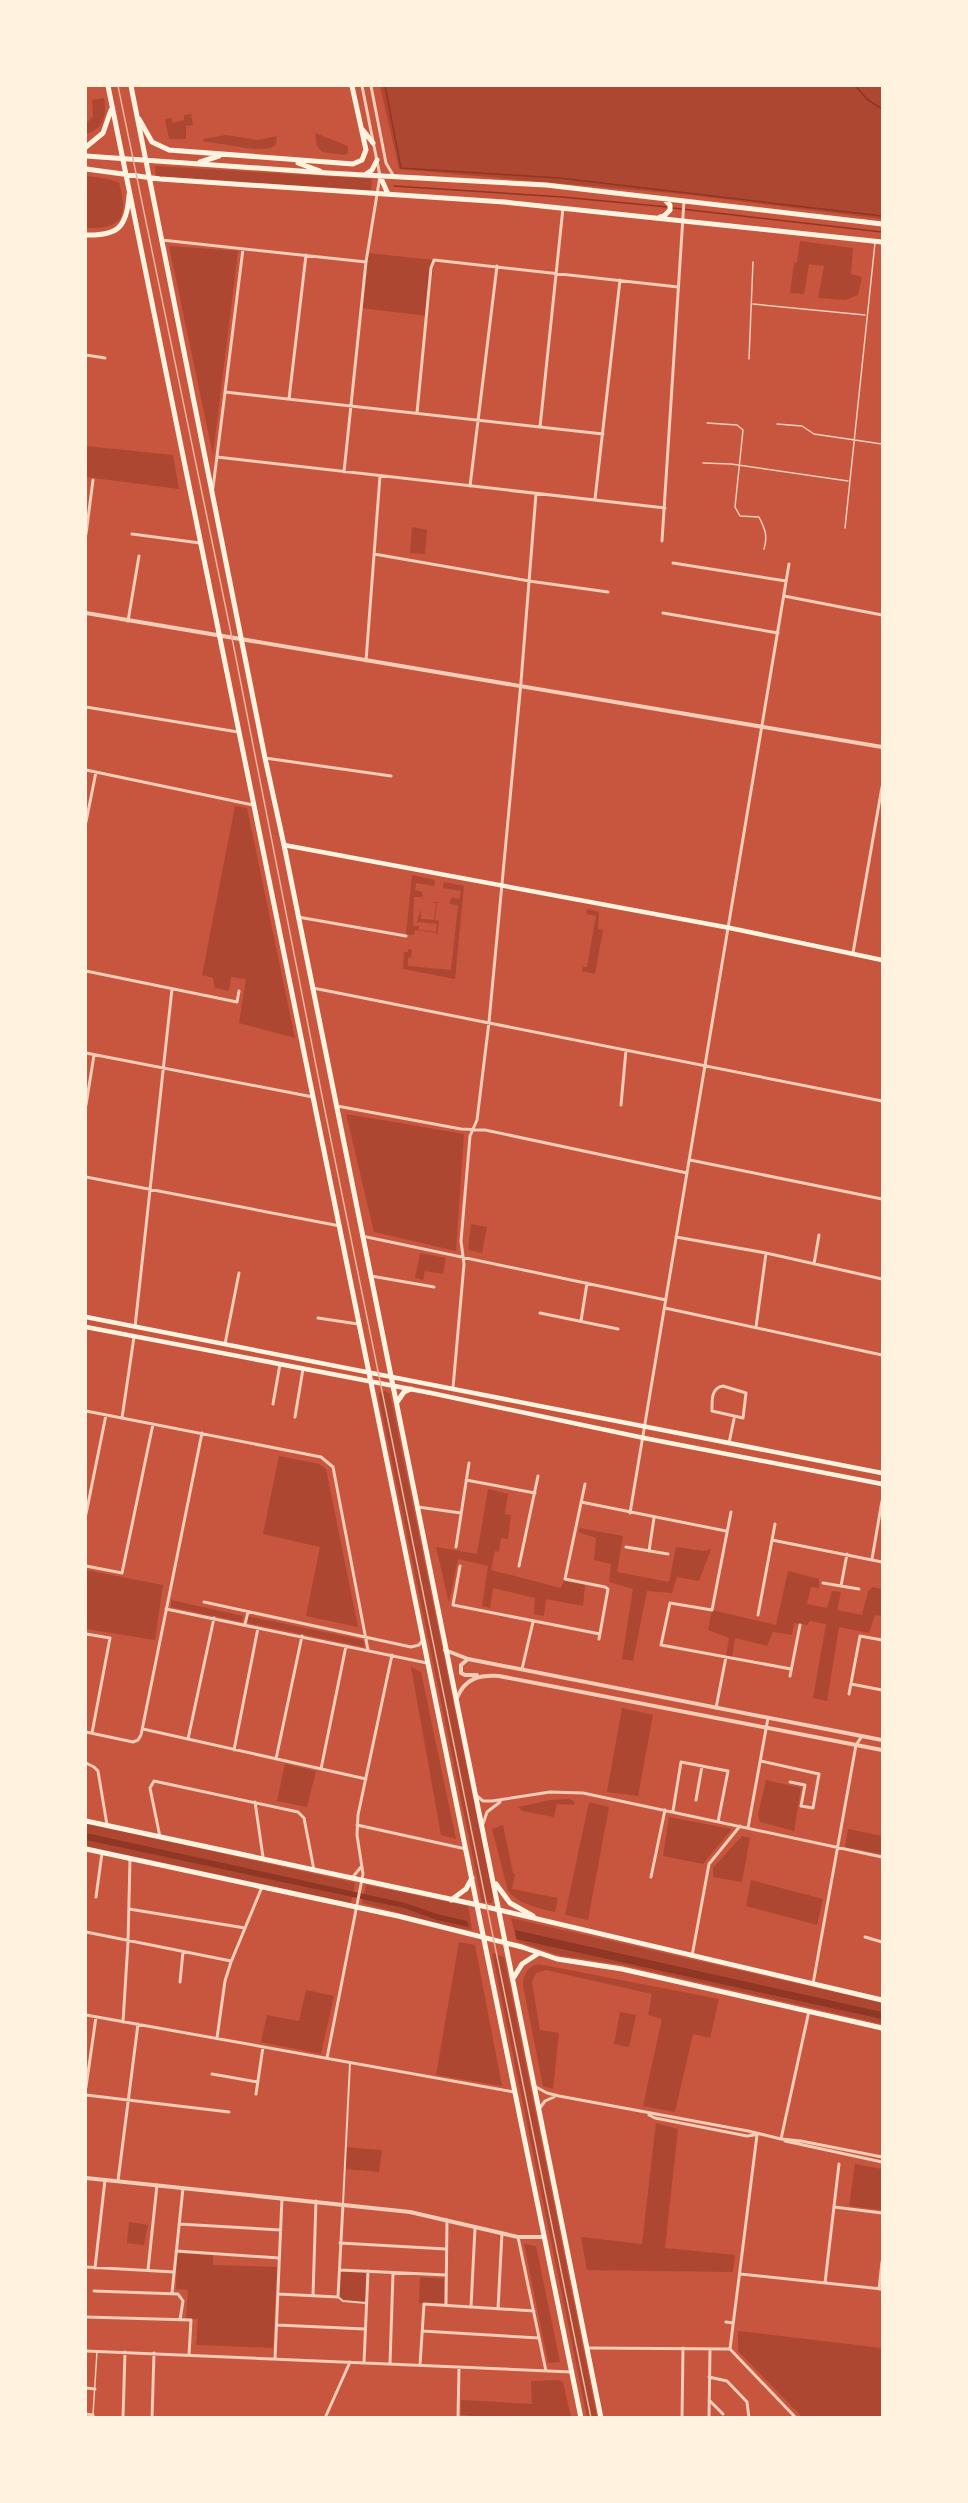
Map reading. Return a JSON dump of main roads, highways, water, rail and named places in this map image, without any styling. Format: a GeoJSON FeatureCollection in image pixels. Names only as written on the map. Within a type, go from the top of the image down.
{"type":"FeatureCollection","features":[{"type":"Feature","properties":{"kind":"main road"},"geometry":{"type":"LineString","coordinates":[[108,86],[581,2418]]}},
{"type":"Feature","properties":{"kind":"main road"},"geometry":{"type":"LineString","coordinates":[[132,86],[148,177],[241,640],[397,1402],[445,1650],[514,1978],[601,2418]]}},
{"type":"Feature","properties":{"kind":"main road"},"geometry":{"type":"LineString","coordinates":[[137,115],[149,138],[159,147],[175,151],[356,164],[364,156],[366,150],[352,86]]}},
{"type":"Feature","properties":{"kind":"main road"},"geometry":{"type":"LineString","coordinates":[[86,147],[103,133],[110,116],[111,102]]}},
{"type":"Feature","properties":{"kind":"main road"},"geometry":{"type":"LineString","coordinates":[[361,127],[374,143]]}},
{"type":"Feature","properties":{"kind":"main road"},"geometry":{"type":"LineString","coordinates":[[194,164],[224,155]]}},
{"type":"Feature","properties":{"kind":"main road"},"geometry":{"type":"LineString","coordinates":[[86,156],[546,185],[882,224]]}},
{"type":"Feature","properties":{"kind":"main road"},"geometry":{"type":"LineString","coordinates":[[289,160],[328,173]]}},
{"type":"Feature","properties":{"kind":"main road"},"geometry":{"type":"LineString","coordinates":[[365,175],[372,170],[377,160]]}},
{"type":"Feature","properties":{"kind":"main road"},"geometry":{"type":"LineString","coordinates":[[345,164],[365,175]]}},
{"type":"Feature","properties":{"kind":"main road"},"geometry":{"type":"LineString","coordinates":[[86,169],[148,177],[683,218],[882,242]]}},
{"type":"Feature","properties":{"kind":"main road"},"geometry":{"type":"LineString","coordinates":[[380,176],[388,194]]}},
{"type":"Feature","properties":{"kind":"main road"},"geometry":{"type":"LineString","coordinates":[[86,235],[110,234],[123,225],[130,188]]}},
{"type":"Feature","properties":{"kind":"main road"},"geometry":{"type":"LineString","coordinates":[[661,217],[670,210],[668,201],[662,197]]}},
{"type":"Feature","properties":{"kind":"main road"},"geometry":{"type":"LineString","coordinates":[[284,845],[730,928],[882,960]]}},
{"type":"Feature","properties":{"kind":"main road"},"geometry":{"type":"LineString","coordinates":[[86,1317],[882,1473]]}},
{"type":"Feature","properties":{"kind":"main road"},"geometry":{"type":"LineString","coordinates":[[86,1328],[411,1389],[644,1438],[882,1484]]}},
{"type":"Feature","properties":{"kind":"main road"},"geometry":{"type":"LineString","coordinates":[[397,1402],[404,1392],[411,1389]]}},
{"type":"Feature","properties":{"kind":"main road"},"geometry":{"type":"LineString","coordinates":[[86,1821],[478,1905],[882,2000]]}},
{"type":"Feature","properties":{"kind":"main road"},"geometry":{"type":"LineString","coordinates":[[86,1849],[262,1887],[357,1904],[506,1941],[557,1959],[622,1969],[882,2028]]}},
{"type":"Feature","properties":{"kind":"main road"},"geometry":{"type":"LineString","coordinates":[[451,1900],[466,1889],[472,1878]]}},
{"type":"Feature","properties":{"kind":"main road"},"geometry":{"type":"LineString","coordinates":[[493,1878],[501,1893],[510,1903],[546,1922]]}},
{"type":"Feature","properties":{"kind":"main road"},"geometry":{"type":"LineString","coordinates":[[514,1978],[522,1964],[539,1953]]}},
{"type":"Feature","properties":{"kind":"waterway"},"geometry":{"type":"LineString","coordinates":[[385,86],[401,168],[559,178],[882,216]]}},
{"type":"Feature","properties":{"kind":"waterway"},"geometry":{"type":"LineString","coordinates":[[855,86],[868,100],[882,109]]}},
{"type":"Feature","properties":{"kind":"waterway"},"geometry":{"type":"LineString","coordinates":[[394,186],[562,197],[668,207]]}},
{"type":"Feature","properties":{"kind":"waterway"},"geometry":{"type":"LineString","coordinates":[[673,208],[882,232]]}},
{"type":"Feature","properties":{"kind":"railway"},"geometry":{"type":"LineString","coordinates":[[118,86],[233,643],[323,1101],[591,2418]]}}]}
